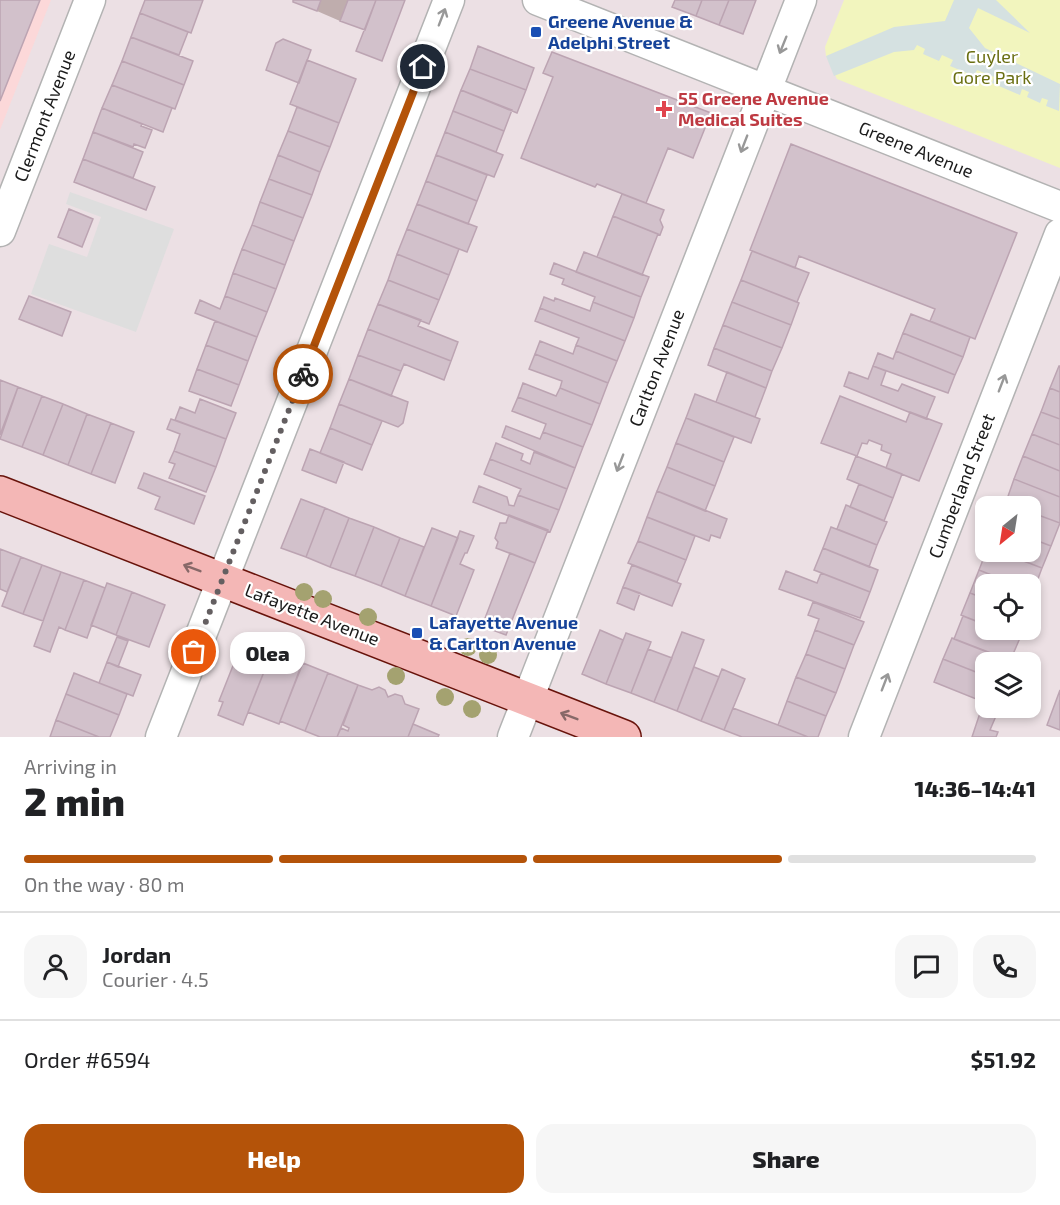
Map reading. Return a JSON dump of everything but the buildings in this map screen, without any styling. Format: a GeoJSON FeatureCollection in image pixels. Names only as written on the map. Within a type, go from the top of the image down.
{"type":"FeatureCollection","features":[{"type":"Feature","properties":{"kind":"main road","name":"Lafayette Avenue"},"geometry":{"type":"LineString","coordinates":[[0,493],[624,737]]}},
{"type":"Feature","properties":{"kind":"street","name":"Clermont Avenue"},"geometry":{"type":"LineString","coordinates":[[0,231],[90,0]]}},
{"type":"Feature","properties":{"kind":"street"},"geometry":{"type":"LineString","coordinates":[[161,737],[449,0]]}},
{"type":"Feature","properties":{"kind":"street","name":"Greene Avenue"},"geometry":{"type":"LineString","coordinates":[[538,0],[1060,207]]}},
{"type":"Feature","properties":{"kind":"street","name":"Carlton Avenue"},"geometry":{"type":"LineString","coordinates":[[513,737],[801,0]]}},
{"type":"Feature","properties":{"kind":"street","name":"Cumberland Street"},"geometry":{"type":"LineString","coordinates":[[864,737],[1060,234]]}},
{"type":"Feature","properties":{"kind":"shaded area"},"geometry":{"type":"Polygon","coordinates":[[[0,0],[51,0],[0,130],[0,0]]]}},
{"type":"Feature","properties":{"kind":"shaded area"},"geometry":{"type":"Polygon","coordinates":[[[321,0],[348,0],[340,21],[317,11],[321,0]]]}},
{"type":"Feature","properties":{"kind":"shaded area"},"geometry":{"type":"Polygon","coordinates":[[[954,0],[996,0],[1030,33],[978,8],[969,28],[985,48],[1060,84],[1059,111],[1046,106],[1048,100],[1042,98],[1040,103],[1027,97],[1029,92],[1022,89],[1020,95],[992,83],[994,77],[977,70],[974,76],[950,66],[953,60],[942,55],[939,61],[923,54],[925,49],[917,45],[914,50],[894,52],[834,76],[826,56],[894,27],[945,21],[954,0]]]}},
{"type":"Feature","properties":{"kind":"shaded area"},"geometry":{"type":"Polygon","coordinates":[[[70,192],[174,229],[136,332],[31,294],[49,244],[87,257],[101,217],[66,204],[70,192]]]}},
{"type":"Feature","properties":{"kind":"green space","name":"Cuyler Gore Park"},"geometry":{"type":"Polygon","coordinates":[[[844,0],[1060,0],[1060,168],[837,79],[826,56],[825,47],[844,0]]]}},
{"type":"Feature","properties":{"kind":"way so far"},"geometry":{"type":"LineString","coordinates":[[194,652],[303,374]]}},
{"type":"Feature","properties":{"kind":"place","name":"Greene Avenue & Adelphi Street"},"geometry":{"type":"Point","coordinates":[536,32]}},
{"type":"Feature","properties":{"kind":"place","name":"55 Greene Avenue Medical Suites"},"geometry":{"type":"Point","coordinates":[664,109]}},
{"type":"Feature","properties":{"kind":"place","name":"Lafayette Avenue & Carlton Avenue"},"geometry":{"type":"Point","coordinates":[417,633]}},
{"type":"Feature","properties":{"kind":"place","name":"Olea"},"geometry":{"type":"Point","coordinates":[194,652]}},
{"type":"Feature","properties":{"kind":"route"},"geometry":{"type":"LineString","coordinates":[[303,374],[423,67]]}}]}
